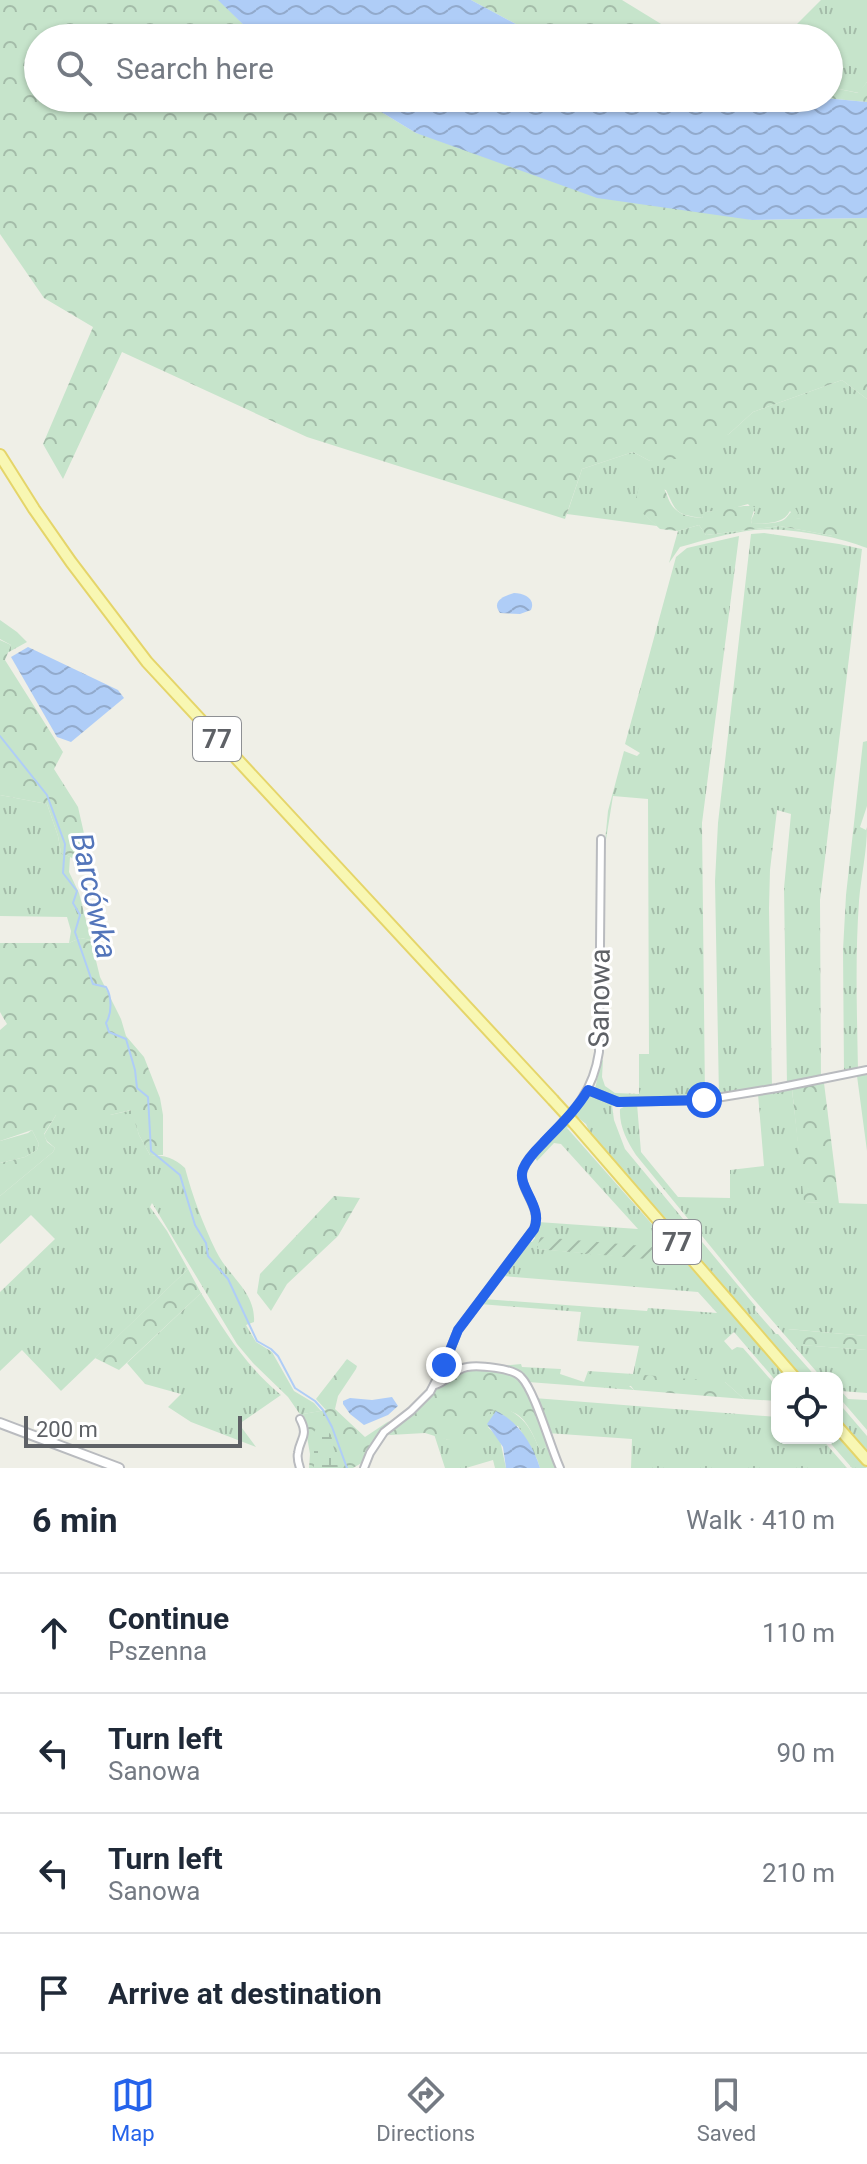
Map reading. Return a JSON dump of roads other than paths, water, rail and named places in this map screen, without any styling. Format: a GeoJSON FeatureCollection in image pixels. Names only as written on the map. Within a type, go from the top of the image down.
{"type":"FeatureCollection","features":[{"type":"Feature","properties":{"kind":"main road","name":"77"},"geometry":{"type":"LineString","coordinates":[[0,455],[71,562],[147,662],[574,1123],[790,1372]]}},
{"type":"Feature","properties":{"kind":"main road"},"geometry":{"type":"LineString","coordinates":[[843,1433],[867,1460]]}},
{"type":"Feature","properties":{"kind":"street","name":"Sanowa"},"geometry":{"type":"LineString","coordinates":[[364,1468],[384,1432],[423,1400],[435,1385],[458,1330],[534,1229],[536,1210],[522,1179],[524,1167],[577,1107],[593,1078],[599,1052],[601,839]]}},
{"type":"Feature","properties":{"kind":"street"},"geometry":{"type":"LineString","coordinates":[[588,1090],[618,1102],[704,1100],[867,1070]]}},
{"type":"Feature","properties":{"kind":"street","name":"Sanowa"},"geometry":{"type":"LineString","coordinates":[[435,1385],[441,1384],[458,1370],[469,1367],[514,1371],[527,1385],[560,1468]]}},
{"type":"Feature","properties":{"kind":"street"},"geometry":{"type":"LineString","coordinates":[[300,1419],[305,1434],[297,1455],[300,1468]]}},
{"type":"Feature","properties":{"kind":"street"},"geometry":{"type":"LineString","coordinates":[[0,1423],[119,1468]]}},
{"type":"Feature","properties":{"kind":"water"},"geometry":{"type":"Polygon","coordinates":[[[218,0],[471,0],[516,24],[243,24],[218,0]]]}},
{"type":"Feature","properties":{"kind":"water"},"geometry":{"type":"Polygon","coordinates":[[[843,100],[867,102],[867,218],[752,220],[597,198],[416,133],[381,112],[843,112],[843,100]]]}},
{"type":"Feature","properties":{"kind":"water"},"geometry":{"type":"Polygon","coordinates":[[[514,593],[528,597],[532,603],[531,610],[520,614],[500,613],[498,602],[514,593]]]}},
{"type":"Feature","properties":{"kind":"water"},"geometry":{"type":"Polygon","coordinates":[[[28,647],[118,690],[124,698],[71,742],[57,737],[11,657],[28,647]]]}},
{"type":"Feature","properties":{"kind":"water"},"geometry":{"type":"Polygon","coordinates":[[[392,1397],[398,1406],[388,1415],[364,1425],[343,1404],[350,1398],[372,1400],[392,1397]]]}},
{"type":"Feature","properties":{"kind":"water"},"geometry":{"type":"Polygon","coordinates":[[[496,1411],[524,1435],[540,1468],[506,1468],[503,1447],[487,1424],[496,1411]]]}},
{"type":"Feature","properties":{"kind":"waterway","name":"Barcówka"},"geometry":{"type":"LineString","coordinates":[[0,736],[47,795],[65,844],[63,873],[77,891],[73,903],[80,915],[75,932],[93,984],[106,987],[108,991],[110,1010],[106,1023],[109,1032],[126,1039],[137,1088],[148,1097],[151,1151],[180,1175],[208,1256],[228,1279],[257,1341],[278,1356],[295,1388],[323,1410],[347,1468]]}}]}
